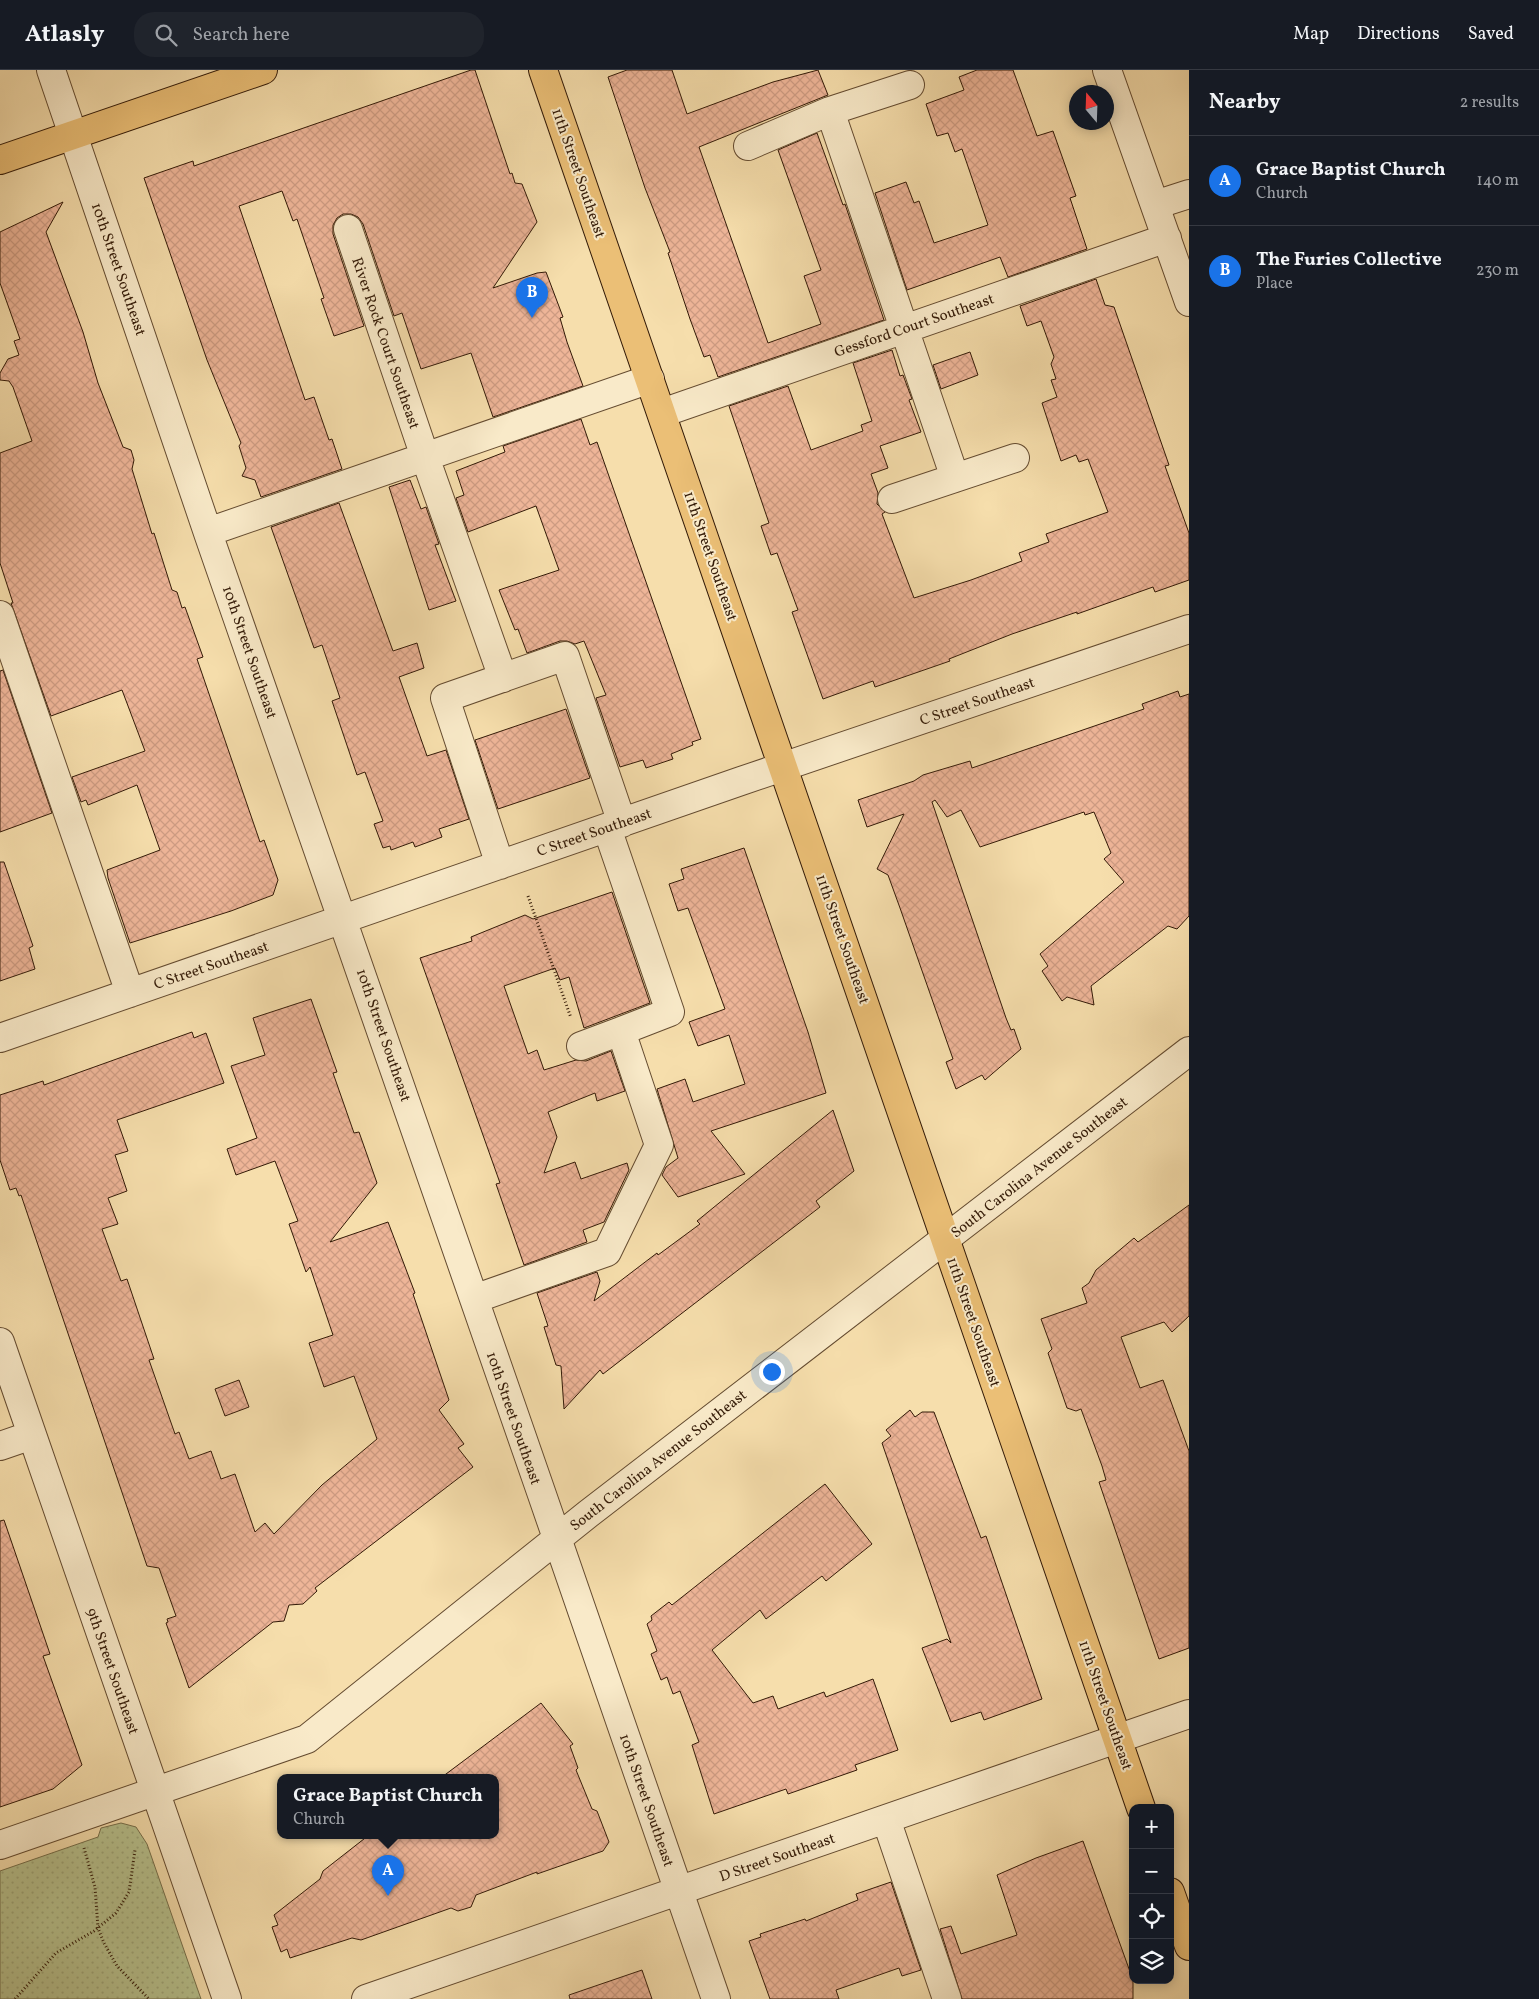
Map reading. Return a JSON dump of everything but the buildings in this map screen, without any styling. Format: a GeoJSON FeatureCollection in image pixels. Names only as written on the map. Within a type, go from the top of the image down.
{"type":"FeatureCollection","features":[{"type":"Feature","properties":{"kind":"main road"},"geometry":{"type":"LineString","coordinates":[[0,160],[262,70]]}},
{"type":"Feature","properties":{"kind":"main road","name":"11th Street Southeast"},"geometry":{"type":"LineString","coordinates":[[543,70],[1140,1804]]}},
{"type":"Feature","properties":{"kind":"main road"},"geometry":{"type":"LineString","coordinates":[[1171,1894],[1189,1946]]}},
{"type":"Feature","properties":{"kind":"street","name":"10th Street Southeast"},"geometry":{"type":"LineString","coordinates":[[51,70],[208,532],[344,919],[716,1999]]}},
{"type":"Feature","properties":{"kind":"street"},"geometry":{"type":"LineString","coordinates":[[1107,70],[1189,302]]}},
{"type":"Feature","properties":{"kind":"street"},"geometry":{"type":"LineString","coordinates":[[748,146],[830,111],[910,85]]}},
{"type":"Feature","properties":{"kind":"street"},"geometry":{"type":"LineString","coordinates":[[830,111],[955,478]]}},
{"type":"Feature","properties":{"kind":"street"},"geometry":{"type":"LineString","coordinates":[[1155,206],[1189,194]]}},
{"type":"Feature","properties":{"kind":"street","name":"River Rock Court Southeast"},"geometry":{"type":"LineString","coordinates":[[348,229],[425,457],[503,678]]}},
{"type":"Feature","properties":{"kind":"street","name":"Gessford Court Southeast"},"geometry":{"type":"LineString","coordinates":[[662,413],[1167,238]]}},
{"type":"Feature","properties":{"kind":"street"},"geometry":{"type":"LineString","coordinates":[[208,532],[650,379]]}},
{"type":"Feature","properties":{"kind":"street"},"geometry":{"type":"LineString","coordinates":[[892,499],[1016,458]]}},
{"type":"Feature","properties":{"kind":"street"},"geometry":{"type":"LineString","coordinates":[[0,615],[130,993]]}},
{"type":"Feature","properties":{"kind":"street","name":"C Street Southeast"},"geometry":{"type":"LineString","coordinates":[[0,1038],[784,766],[1189,629]]}},
{"type":"Feature","properties":{"kind":"street"},"geometry":{"type":"LineString","coordinates":[[500,865],[445,698],[565,656],[670,1012],[581,1046]]}},
{"type":"Feature","properties":{"kind":"street"},"geometry":{"type":"LineString","coordinates":[[474,1299],[607,1252],[659,1145],[621,1031]]}},
{"type":"Feature","properties":{"kind":"street","name":"South Carolina Avenue Southeast"},"geometry":{"type":"LineString","coordinates":[[154,1792],[307,1739],[556,1539],[1189,1051]]}},
{"type":"Feature","properties":{"kind":"street","name":"9th Street Southeast"},"geometry":{"type":"LineString","coordinates":[[0,1342],[227,1999]]}},
{"type":"Feature","properties":{"kind":"street"},"geometry":{"type":"LineString","coordinates":[[0,1446],[32,1436]]}},
{"type":"Feature","properties":{"kind":"street","name":"D Street Southeast"},"geometry":{"type":"LineString","coordinates":[[366,1999],[1189,1714]]}},
{"type":"Feature","properties":{"kind":"street"},"geometry":{"type":"LineString","coordinates":[[0,1845],[154,1792]]}},
{"type":"Feature","properties":{"kind":"street"},"geometry":{"type":"LineString","coordinates":[[886,1819],[947,1999]]}},
{"type":"Feature","properties":{"kind":"path"},"geometry":{"type":"LineString","coordinates":[[528,896],[581,1046]]}},
{"type":"Feature","properties":{"kind":"path"},"geometry":{"type":"LineString","coordinates":[[84,1848],[95,1887],[98,1928],[117,1966],[149,1999]]}},
{"type":"Feature","properties":{"kind":"path"},"geometry":{"type":"LineString","coordinates":[[15,1999],[56,1953],[98,1928],[116,1914],[129,1892],[135,1850]]}},
{"type":"Feature","properties":{"kind":"green space"},"geometry":{"type":"Polygon","coordinates":[[[121,1823],[136,1827],[147,1844],[201,1999],[0,1999],[0,1871],[98,1837],[101,1828],[121,1823]]]}},
{"type":"Feature","properties":{"kind":"place","name":"The Furies Collective"},"geometry":{"type":"Point","coordinates":[532,318]}},
{"type":"Feature","properties":{"kind":"place","name":"Grace Baptist Church"},"geometry":{"type":"Point","coordinates":[388,1896]}}]}
